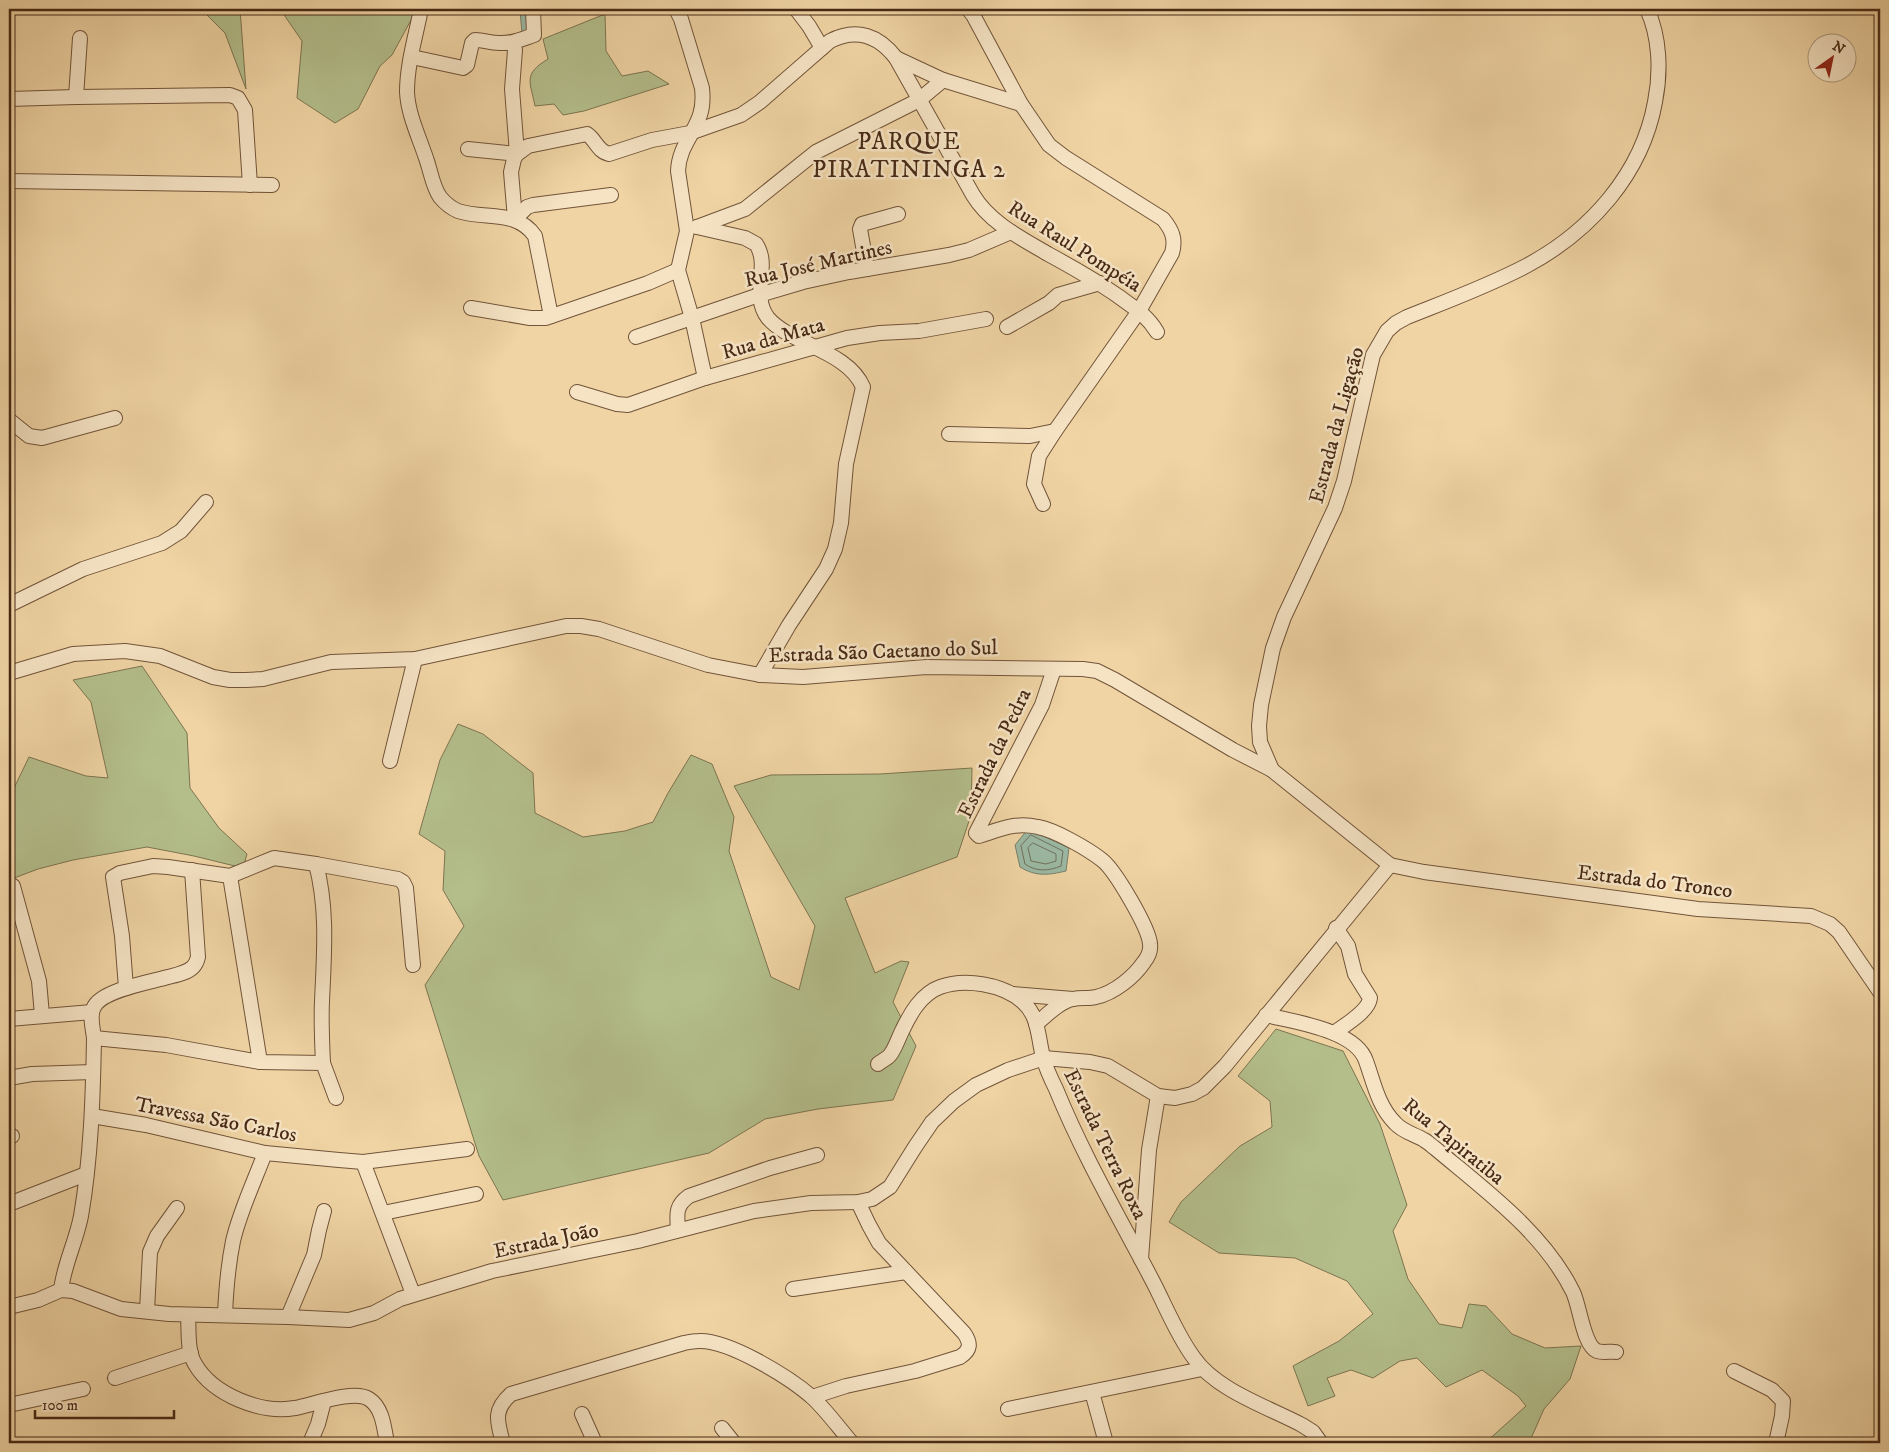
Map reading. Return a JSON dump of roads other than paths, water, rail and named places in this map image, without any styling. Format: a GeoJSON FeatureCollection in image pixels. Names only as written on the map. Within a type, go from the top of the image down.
{"type":"FeatureCollection","features":[{"type":"Feature","properties":{"kind":"street"},"geometry":{"type":"LineString","coordinates":[[421,9],[407,93],[436,190],[447,205],[464,213],[515,219],[529,229],[534,236],[551,316]]}},
{"type":"Feature","properties":{"kind":"street"},"geometry":{"type":"LineString","coordinates":[[412,57],[463,68],[467,65],[472,43],[475,40],[484,40],[497,44],[513,43],[534,35],[533,9]]}},
{"type":"Feature","properties":{"kind":"street"},"geometry":{"type":"LineString","coordinates":[[676,9],[681,19],[702,88],[703,99],[700,116],[681,152],[678,171],[692,229],[678,270],[692,318],[705,378]]}},
{"type":"Feature","properties":{"kind":"street"},"geometry":{"type":"LineString","coordinates":[[796,9],[822,48]]}},
{"type":"Feature","properties":{"kind":"street"},"geometry":{"type":"LineString","coordinates":[[968,9],[1021,104],[1049,145],[1066,158],[1155,214],[1169,226],[1173,235],[1172,253],[1139,310],[1039,456],[1034,484],[1043,504]]}},
{"type":"Feature","properties":{"kind":"street","name":"Estrada da Ligação"},"geometry":{"type":"LineString","coordinates":[[1272,770],[1260,742],[1259,726],[1266,677],[1273,648],[1284,617],[1335,508],[1344,481],[1373,356],[1387,332],[1396,323],[1494,282],[1553,251],[1588,222],[1612,196],[1634,166],[1645,142],[1652,119],[1656,95],[1658,51],[1647,9]]}},
{"type":"Feature","properties":{"kind":"street","name":"Rua Raul Pompéia"},"geometry":{"type":"LineString","coordinates":[[518,154],[528,146],[587,134],[592,137],[600,149],[609,154],[652,140],[690,133],[741,115],[760,102],[822,48],[839,36],[861,35],[879,40],[887,46],[896,58],[978,202],[1011,232],[1100,283],[1139,310],[1150,321],[1157,332]]}},
{"type":"Feature","properties":{"kind":"street"},"geometry":{"type":"LineString","coordinates":[[76,97],[80,38]]}},
{"type":"Feature","properties":{"kind":"street"},"geometry":{"type":"LineString","coordinates":[[513,43],[515,50],[512,89],[518,154],[514,159],[511,172],[515,219]]}},
{"type":"Feature","properties":{"kind":"street"},"geometry":{"type":"LineString","coordinates":[[896,58],[943,80],[1021,104]]}},
{"type":"Feature","properties":{"kind":"street"},"geometry":{"type":"LineString","coordinates":[[985,93],[1004,73]]}},
{"type":"Feature","properties":{"kind":"street"},"geometry":{"type":"LineString","coordinates":[[692,229],[745,209],[816,152],[919,100],[943,80]]}},
{"type":"Feature","properties":{"kind":"street"},"geometry":{"type":"LineString","coordinates":[[9,98],[230,95],[238,98],[245,110],[250,185]]}},
{"type":"Feature","properties":{"kind":"street"},"geometry":{"type":"LineString","coordinates":[[468,150],[518,154]]}},
{"type":"Feature","properties":{"kind":"street"},"geometry":{"type":"LineString","coordinates":[[9,181],[272,185]]}},
{"type":"Feature","properties":{"kind":"street"},"geometry":{"type":"LineString","coordinates":[[515,219],[526,207],[533,204],[611,195]]}},
{"type":"Feature","properties":{"kind":"street"},"geometry":{"type":"LineString","coordinates":[[867,269],[860,229],[862,224],[898,214]]}},
{"type":"Feature","properties":{"kind":"street"},"geometry":{"type":"LineString","coordinates":[[692,229],[745,238],[756,244],[761,256],[759,295],[762,308],[772,322],[782,330],[815,346],[856,376],[863,387],[846,464],[840,523],[835,550],[826,569],[789,625],[760,675]]}},
{"type":"Feature","properties":{"kind":"street","name":"Rua José Martines"},"geometry":{"type":"LineString","coordinates":[[636,337],[803,282],[969,250],[1011,232]]}},
{"type":"Feature","properties":{"kind":"street"},"geometry":{"type":"LineString","coordinates":[[471,308],[530,318],[546,318],[648,283],[678,270]]}},
{"type":"Feature","properties":{"kind":"street"},"geometry":{"type":"LineString","coordinates":[[1007,327],[1049,303],[1058,295],[1100,283]]}},
{"type":"Feature","properties":{"kind":"street","name":"Rua da Mata"},"geometry":{"type":"LineString","coordinates":[[577,392],[617,404],[628,405],[705,378],[815,346],[864,335],[919,331],[986,319]]}},
{"type":"Feature","properties":{"kind":"street"},"geometry":{"type":"LineString","coordinates":[[9,420],[29,436],[42,438],[115,418]]}},
{"type":"Feature","properties":{"kind":"street"},"geometry":{"type":"LineString","coordinates":[[949,434],[1030,436],[1055,431]]}},
{"type":"Feature","properties":{"kind":"street"},"geometry":{"type":"LineString","coordinates":[[9,606],[84,569],[162,543],[186,526],[206,502]]}},
{"type":"Feature","properties":{"kind":"street","name":"Estrada São Caetano do Sul"},"geometry":{"type":"LineString","coordinates":[[9,673],[72,654],[125,651],[160,656],[213,677],[230,680],[263,678],[331,662],[415,659],[530,633],[566,626],[581,626],[708,665],[760,675],[802,677],[926,667],[963,666],[1083,669],[1103,674],[1233,750],[1272,770]]}},
{"type":"Feature","properties":{"kind":"street"},"geometry":{"type":"LineString","coordinates":[[390,760],[415,659]]}},
{"type":"Feature","properties":{"kind":"street","name":"Estrada da Pedra"},"geometry":{"type":"LineString","coordinates":[[1036,1024],[1057,1007],[1073,999],[1095,998],[1109,993],[1134,974],[1144,963],[1150,944],[1146,932],[1117,876],[1104,861],[1088,850],[1040,827],[1008,826],[979,836],[976,833],[1042,705],[1054,669]]}},
{"type":"Feature","properties":{"kind":"street"},"geometry":{"type":"LineString","coordinates":[[1141,1259],[1150,1150],[1158,1096],[1175,1098],[1192,1094],[1203,1088],[1225,1066],[1336,928],[1390,865],[1272,770]]}},
{"type":"Feature","properties":{"kind":"street"},"geometry":{"type":"LineString","coordinates":[[126,988],[122,936],[113,877],[120,873],[153,866],[230,876],[274,858],[398,879],[403,882],[406,888],[413,965]]}},
{"type":"Feature","properties":{"kind":"street"},"geometry":{"type":"LineString","coordinates":[[316,864],[320,879],[325,925],[322,1063],[336,1098]]}},
{"type":"Feature","properties":{"kind":"street","name":"Estrada do Tronco"},"geometry":{"type":"LineString","coordinates":[[1390,865],[1424,872],[1698,908],[1811,916],[1830,924],[1840,932],[1880,992]]}},
{"type":"Feature","properties":{"kind":"street"},"geometry":{"type":"LineString","coordinates":[[9,1307],[38,1300],[61,1290],[63,1273],[76,1237],[86,1174],[94,1072],[92,1012],[96,1003],[106,996],[126,988],[183,973],[192,968],[196,963],[198,957],[192,870]]}},
{"type":"Feature","properties":{"kind":"street"},"geometry":{"type":"LineString","coordinates":[[230,876],[260,1062]]}},
{"type":"Feature","properties":{"kind":"street"},"geometry":{"type":"LineString","coordinates":[[13,886],[38,981],[42,1015]]}},
{"type":"Feature","properties":{"kind":"street"},"geometry":{"type":"LineString","coordinates":[[1334,1033],[1364,1010],[1370,1002],[1370,998],[1355,974],[1348,946],[1336,928]]}},
{"type":"Feature","properties":{"kind":"street"},"geometry":{"type":"LineString","coordinates":[[878,1064],[890,1055],[918,1002],[935,989],[955,983],[976,984],[1012,994],[1073,999]]}},
{"type":"Feature","properties":{"kind":"street"},"geometry":{"type":"LineString","coordinates":[[1012,994],[1030,1010],[1036,1024],[1044,1058]]}},
{"type":"Feature","properties":{"kind":"street"},"geometry":{"type":"LineString","coordinates":[[9,1019],[92,1012]]}},
{"type":"Feature","properties":{"kind":"street","name":"Rua Tapiratiba"},"geometry":{"type":"LineString","coordinates":[[1266,1015],[1334,1033],[1357,1047],[1366,1058],[1377,1096],[1395,1123],[1407,1133],[1425,1140],[1520,1222],[1553,1258],[1574,1292],[1584,1330],[1592,1348],[1598,1351],[1616,1352]]}},
{"type":"Feature","properties":{"kind":"street"},"geometry":{"type":"LineString","coordinates":[[94,1038],[166,1045],[260,1062],[322,1063]]}},
{"type":"Feature","properties":{"kind":"street","name":"Estrada Terra Roxa"},"geometry":{"type":"LineString","coordinates":[[1158,1096],[1108,1066],[1090,1062],[1044,1058],[1056,1090],[1093,1171],[1141,1259],[1181,1339],[1202,1369],[1213,1378],[1242,1395],[1313,1432],[1321,1443]]}},
{"type":"Feature","properties":{"kind":"street","name":"Estrada João"},"geometry":{"type":"LineString","coordinates":[[61,1290],[73,1291],[121,1309],[188,1315],[288,1316],[349,1320],[374,1313],[391,1302],[413,1294],[492,1271],[638,1241],[754,1211],[811,1203],[858,1202],[872,1199],[890,1187],[932,1122],[954,1101],[976,1085],[1008,1070],[1044,1058]]}},
{"type":"Feature","properties":{"kind":"street"},"geometry":{"type":"LineString","coordinates":[[9,1078],[32,1074],[94,1072]]}},
{"type":"Feature","properties":{"kind":"street","name":"Travessa São Carlos"},"geometry":{"type":"LineString","coordinates":[[92,1116],[146,1125],[265,1153],[363,1162],[467,1149]]}},
{"type":"Feature","properties":{"kind":"street"},"geometry":{"type":"LineString","coordinates":[[225,1315],[227,1274],[233,1240],[241,1213],[265,1153]]}},
{"type":"Feature","properties":{"kind":"street"},"geometry":{"type":"LineString","coordinates":[[678,1230],[678,1210],[681,1202],[689,1196],[770,1168],[817,1155]]}},
{"type":"Feature","properties":{"kind":"street"},"geometry":{"type":"LineString","coordinates":[[363,1162],[413,1294]]}},
{"type":"Feature","properties":{"kind":"street"},"geometry":{"type":"LineString","coordinates":[[9,1204],[86,1174]]}},
{"type":"Feature","properties":{"kind":"street"},"geometry":{"type":"LineString","coordinates":[[383,1214],[476,1194]]}},
{"type":"Feature","properties":{"kind":"street"},"geometry":{"type":"LineString","coordinates":[[812,1397],[846,1386],[915,1371],[960,1357],[967,1353],[969,1346],[964,1333],[879,1243],[868,1225],[858,1202]]}},
{"type":"Feature","properties":{"kind":"street"},"geometry":{"type":"LineString","coordinates":[[147,1311],[150,1252],[158,1236],[177,1208]]}},
{"type":"Feature","properties":{"kind":"street"},"geometry":{"type":"LineString","coordinates":[[288,1316],[314,1255],[318,1230],[324,1212]]}},
{"type":"Feature","properties":{"kind":"street"},"geometry":{"type":"LineString","coordinates":[[793,1289],[906,1272]]}},
{"type":"Feature","properties":{"kind":"street"},"geometry":{"type":"LineString","coordinates":[[188,1315],[191,1353],[194,1363],[202,1373],[229,1394],[252,1405],[272,1409],[357,1395],[368,1397],[376,1404],[381,1414],[387,1443]]}},
{"type":"Feature","properties":{"kind":"street"},"geometry":{"type":"LineString","coordinates":[[503,1443],[498,1427],[498,1412],[501,1402],[511,1394],[684,1343],[699,1341],[716,1343],[739,1351],[790,1381],[812,1397],[852,1443]]}},
{"type":"Feature","properties":{"kind":"street"},"geometry":{"type":"LineString","coordinates":[[115,1378],[191,1353]]}},
{"type":"Feature","properties":{"kind":"street"},"geometry":{"type":"LineString","coordinates":[[1008,1409],[1202,1369]]}},
{"type":"Feature","properties":{"kind":"street"},"geometry":{"type":"LineString","coordinates":[[1734,1371],[1772,1390],[1783,1401],[1776,1443]]}},
{"type":"Feature","properties":{"kind":"street"},"geometry":{"type":"LineString","coordinates":[[9,1405],[83,1389]]}},
{"type":"Feature","properties":{"kind":"street"},"geometry":{"type":"LineString","coordinates":[[1092,1392],[1106,1443]]}},
{"type":"Feature","properties":{"kind":"street"},"geometry":{"type":"LineString","coordinates":[[310,1443],[318,1424],[324,1401]]}},
{"type":"Feature","properties":{"kind":"street"},"geometry":{"type":"LineString","coordinates":[[582,1414],[595,1443]]}},
{"type":"Feature","properties":{"kind":"street"},"geometry":{"type":"LineString","coordinates":[[722,1428],[734,1443]]}},
{"type":"Feature","properties":{"kind":"water"},"geometry":{"type":"Polygon","coordinates":[[[520,11],[529,12],[531,32],[522,33],[520,11]]]}},
{"type":"Feature","properties":{"kind":"water"},"geometry":{"type":"Polygon","coordinates":[[[1028,829],[1069,848],[1066,871],[1037,874],[1020,867],[1015,845],[1028,829]]]}},
{"type":"Feature","properties":{"kind":"district","name":"PARQUE PIRATININGA 2"},"geometry":{"type":"Point","coordinates":[909,155]}}]}
